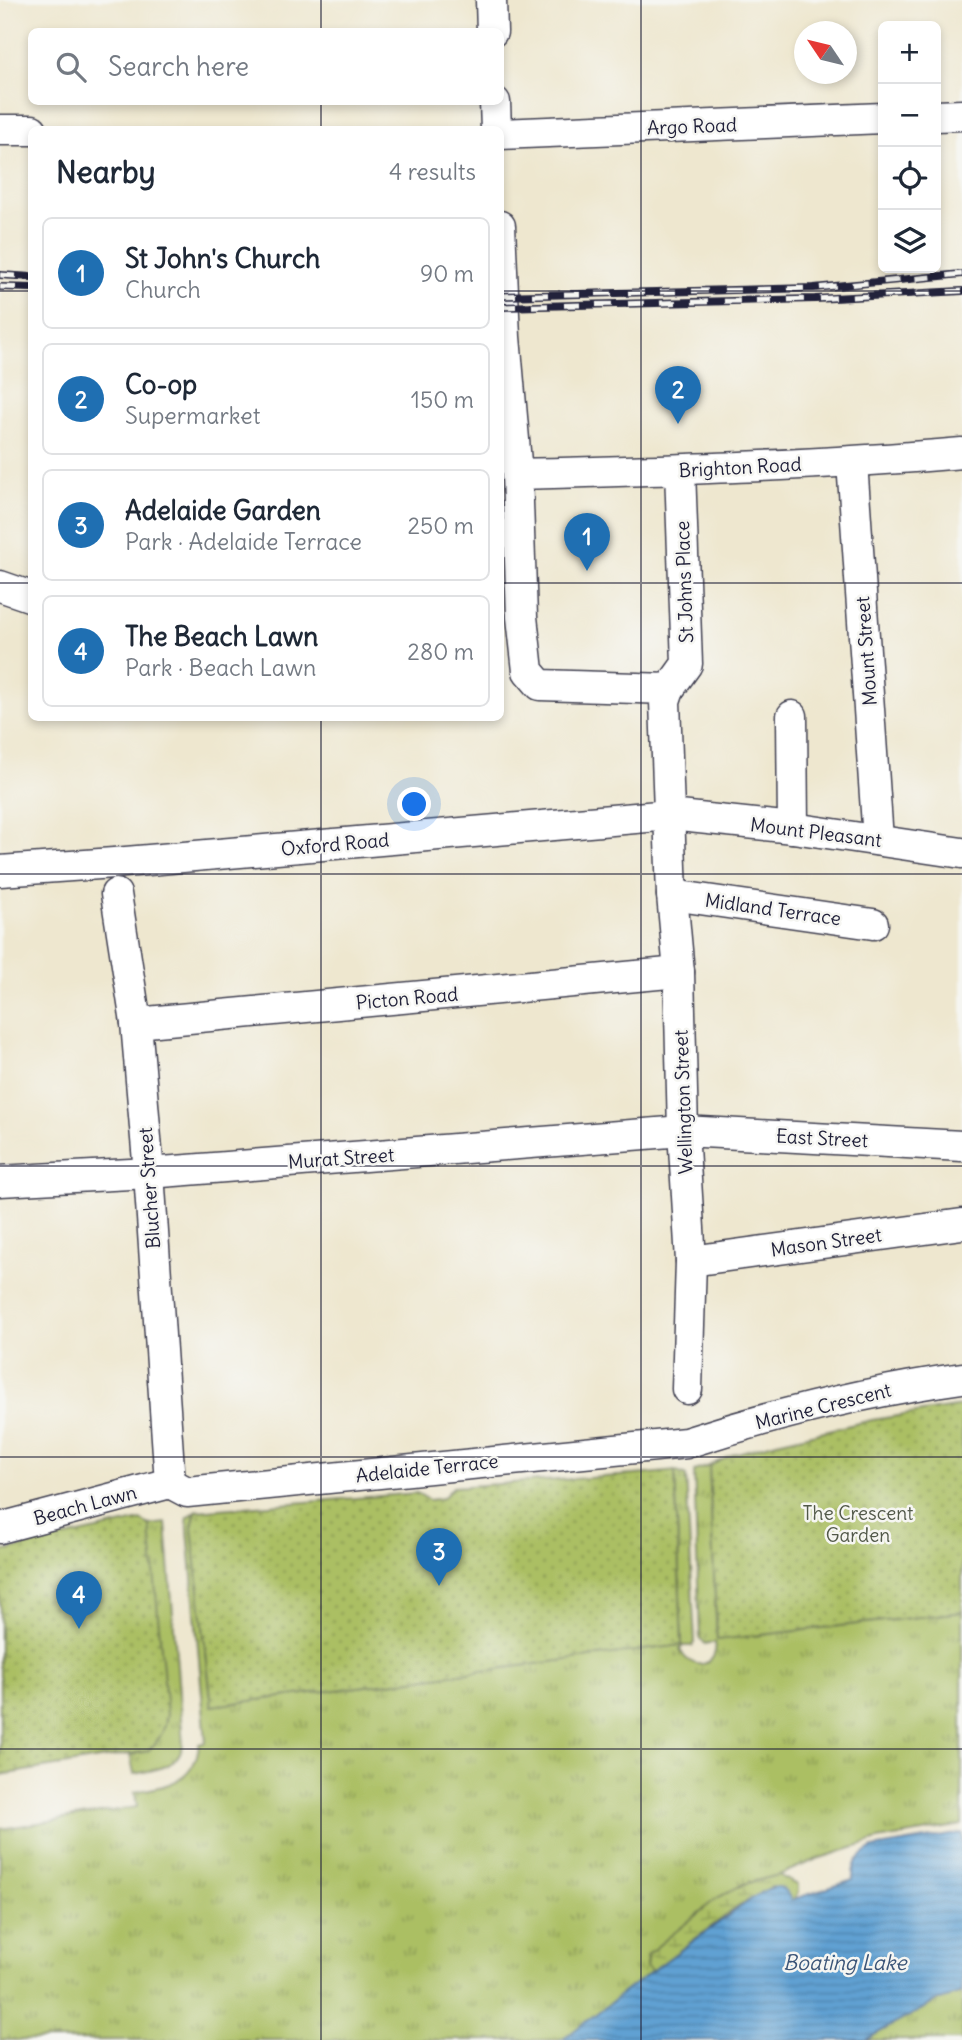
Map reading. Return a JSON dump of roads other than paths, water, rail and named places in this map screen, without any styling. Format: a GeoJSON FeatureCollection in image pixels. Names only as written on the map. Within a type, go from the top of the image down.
{"type":"FeatureCollection","features":[{"type":"Feature","properties":{"kind":"street"},"geometry":{"type":"LineString","coordinates":[[491,0],[492,28]]}},
{"type":"Feature","properties":{"kind":"street"},"geometry":{"type":"LineString","coordinates":[[495,105],[496,126]]}},
{"type":"Feature","properties":{"kind":"street"},"geometry":{"type":"LineString","coordinates":[[941,116],[962,115]]}},
{"type":"Feature","properties":{"kind":"street","name":"Argo Road"},"geometry":{"type":"LineString","coordinates":[[504,134],[878,118]]}},
{"type":"Feature","properties":{"kind":"street"},"geometry":{"type":"LineString","coordinates":[[0,130],[28,130]]}},
{"type":"Feature","properties":{"kind":"street"},"geometry":{"type":"LineString","coordinates":[[504,315],[517,474],[511,617],[528,671],[540,685],[669,689]]}},
{"type":"Feature","properties":{"kind":"street","name":"Brighton Road"},"geometry":{"type":"LineString","coordinates":[[517,474],[852,462],[962,453]]}},
{"type":"Feature","properties":{"kind":"street","name":"Mount Street"},"geometry":{"type":"LineString","coordinates":[[852,462],[878,840]]}},
{"type":"Feature","properties":{"kind":"street","name":"St Johns Place"},"geometry":{"type":"LineString","coordinates":[[669,689],[687,664],[680,470]]}},
{"type":"Feature","properties":{"kind":"street"},"geometry":{"type":"LineString","coordinates":[[0,586],[28,596]]}},
{"type":"Feature","properties":{"kind":"street","name":"Wellington Street"},"geometry":{"type":"LineString","coordinates":[[669,689],[666,701],[672,895],[679,972],[682,1131],[691,1261],[687,1389]]}},
{"type":"Feature","properties":{"kind":"street"},"geometry":{"type":"LineString","coordinates":[[792,716],[793,828]]}},
{"type":"Feature","properties":{"kind":"street","name":"Mount Pleasant"},"geometry":{"type":"LineString","coordinates":[[670,815],[793,828],[962,853]]}},
{"type":"Feature","properties":{"kind":"street","name":"Oxford Road"},"geometry":{"type":"LineString","coordinates":[[0,871],[670,815]]}},
{"type":"Feature","properties":{"kind":"street","name":"Blucher Street"},"geometry":{"type":"LineString","coordinates":[[116,894],[136,1023],[170,1483]]}},
{"type":"Feature","properties":{"kind":"street","name":"Midland Terrace"},"geometry":{"type":"LineString","coordinates":[[672,895],[873,924]]}},
{"type":"Feature","properties":{"kind":"street","name":"Picton Road"},"geometry":{"type":"LineString","coordinates":[[136,1023],[679,972]]}},
{"type":"Feature","properties":{"kind":"street","name":"East Street"},"geometry":{"type":"LineString","coordinates":[[682,1131],[962,1146]]}},
{"type":"Feature","properties":{"kind":"street","name":"Murat Street"},"geometry":{"type":"LineString","coordinates":[[0,1181],[149,1173],[682,1131]]}},
{"type":"Feature","properties":{"kind":"street","name":"Mason Street"},"geometry":{"type":"LineString","coordinates":[[691,1261],[962,1224]]}},
{"type":"Feature","properties":{"kind":"street","name":"Marine Crescent"},"geometry":{"type":"LineString","coordinates":[[686,1443],[726,1430],[899,1387],[962,1378]]}},
{"type":"Feature","properties":{"kind":"street","name":"Adelaide Terrace"},"geometry":{"type":"LineString","coordinates":[[170,1483],[187,1492],[686,1443]]}},
{"type":"Feature","properties":{"kind":"street","name":"Beach Lawn"},"geometry":{"type":"LineString","coordinates":[[0,1528],[170,1483]]}},
{"type":"Feature","properties":{"kind":"water","name":"Boating Lake"},"geometry":{"type":"Polygon","coordinates":[[[962,1833],[962,1993],[937,2001],[865,2040],[562,2040],[761,1892],[779,1887],[791,1900],[853,1880],[857,1861],[873,1848],[962,1833]]]}},
{"type":"Feature","properties":{"kind":"railway"},"geometry":{"type":"LineString","coordinates":[[504,296],[814,288],[962,274]]}},
{"type":"Feature","properties":{"kind":"railway"},"geometry":{"type":"LineString","coordinates":[[0,275],[28,277]]}},
{"type":"Feature","properties":{"kind":"railway"},"geometry":{"type":"LineString","coordinates":[[0,287],[28,288]]}},
{"type":"Feature","properties":{"kind":"railway"},"geometry":{"type":"LineString","coordinates":[[504,307],[815,299],[962,291]]}},
{"type":"Feature","properties":{"kind":"place","name":"Co-op"},"geometry":{"type":"Point","coordinates":[678,424]}},
{"type":"Feature","properties":{"kind":"place","name":"St John's Church"},"geometry":{"type":"Point","coordinates":[587,571]}},
{"type":"Feature","properties":{"kind":"place","name":"Adelaide Garden"},"geometry":{"type":"Point","coordinates":[439,1586]}},
{"type":"Feature","properties":{"kind":"place","name":"The Beach Lawn"},"geometry":{"type":"Point","coordinates":[79,1629]}},
{"type":"Feature","properties":{"kind":"park label","name":"The Crescent Garden"},"geometry":{"type":"Point","coordinates":[858,1524]}}]}
